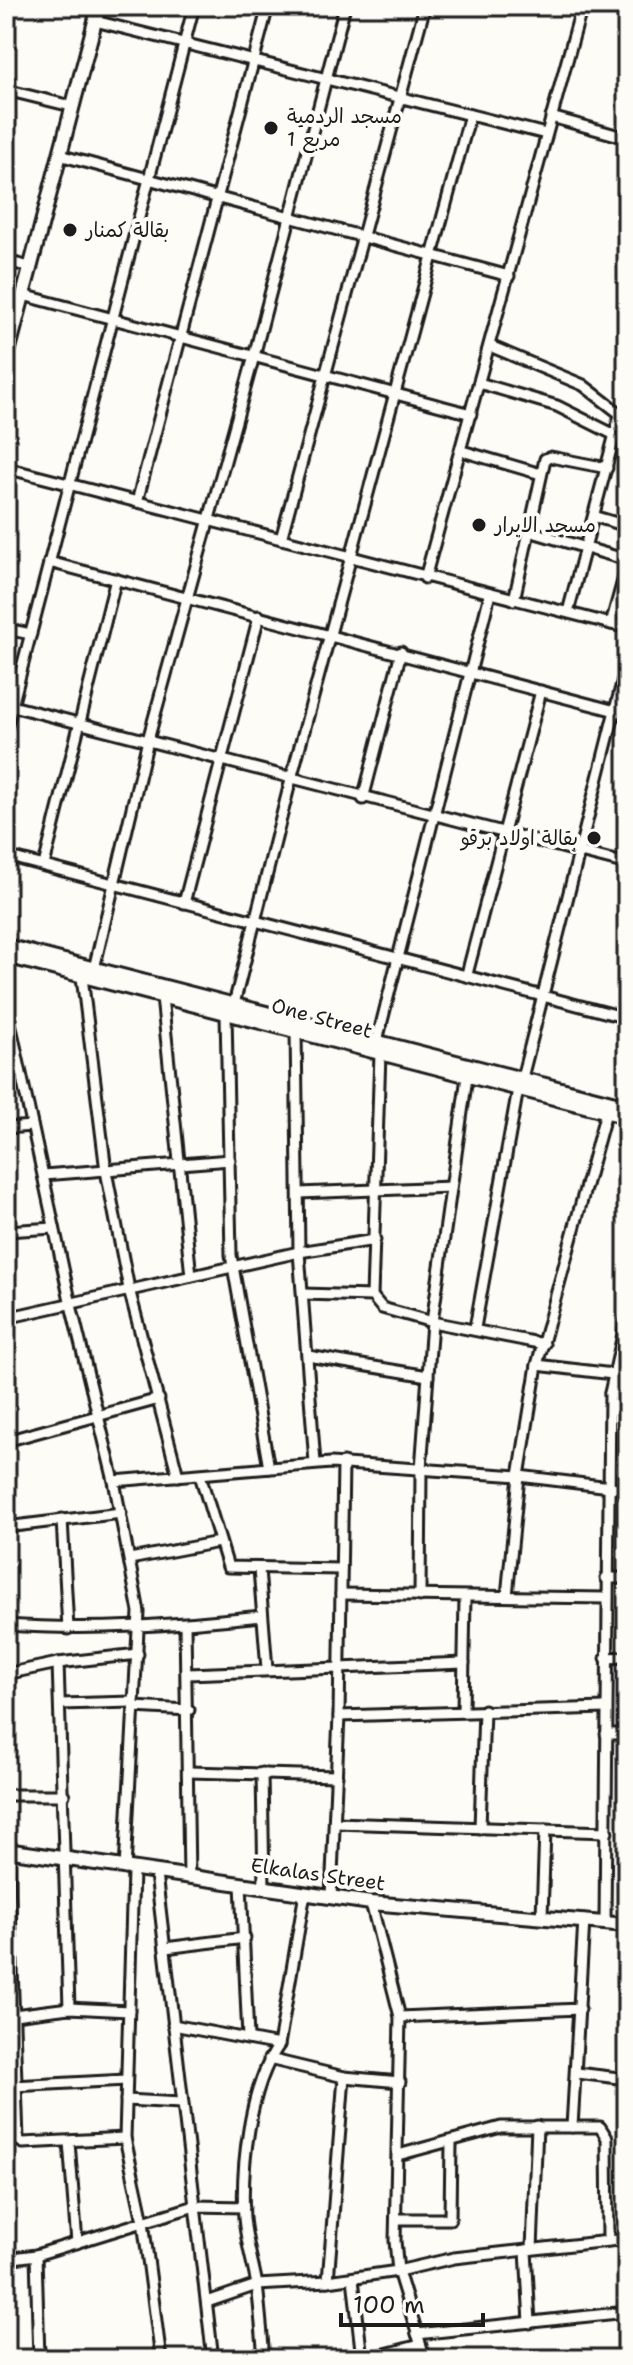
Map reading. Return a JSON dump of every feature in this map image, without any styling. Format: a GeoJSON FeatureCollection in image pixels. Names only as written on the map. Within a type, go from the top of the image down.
{"type":"FeatureCollection","features":[{"type":"Feature","properties":{"kind":"street"},"geometry":{"type":"LineString","coordinates":[[6,360],[99,6]]}},
{"type":"Feature","properties":{"kind":"street"},"geometry":{"type":"LineString","coordinates":[[6,729],[194,6]]}},
{"type":"Feature","properties":{"kind":"street"},"geometry":{"type":"LineString","coordinates":[[137,502],[268,6]]}},
{"type":"Feature","properties":{"kind":"street"},"geometry":{"type":"LineString","coordinates":[[94,969],[148,740],[254,356],[345,6]]}},
{"type":"Feature","properties":{"kind":"street"},"geometry":{"type":"LineString","coordinates":[[281,539],[425,6]]}},
{"type":"Feature","properties":{"kind":"street"},"geometry":{"type":"LineString","coordinates":[[425,578],[582,6]]}},
{"type":"Feature","properties":{"kind":"street"},"geometry":{"type":"LineString","coordinates":[[95,21],[546,134]]}},
{"type":"Feature","properties":{"kind":"street"},"geometry":{"type":"LineString","coordinates":[[6,90],[71,106]]}},
{"type":"Feature","properties":{"kind":"street"},"geometry":{"type":"LineString","coordinates":[[269,1468],[232,1267],[230,1009],[470,115]]}},
{"type":"Feature","properties":{"kind":"street"},"geometry":{"type":"LineString","coordinates":[[551,117],[627,138]]}},
{"type":"Feature","properties":{"kind":"street"},"geometry":{"type":"LineString","coordinates":[[59,155],[509,276]]}},
{"type":"Feature","properties":{"kind":"street"},"geometry":{"type":"LineString","coordinates":[[6,261],[30,267]]}},
{"type":"Feature","properties":{"kind":"street"},"geometry":{"type":"LineString","coordinates":[[23,295],[471,414]]}},
{"type":"Feature","properties":{"kind":"street"},"geometry":{"type":"LineString","coordinates":[[490,346],[583,385],[624,417],[615,435],[596,517],[568,612]]}},
{"type":"Feature","properties":{"kind":"street"},"geometry":{"type":"LineString","coordinates":[[479,383],[557,406],[615,435]]}},
{"type":"Feature","properties":{"kind":"street"},"geometry":{"type":"LineString","coordinates":[[462,451],[541,474]]}},
{"type":"Feature","properties":{"kind":"street"},"geometry":{"type":"LineString","coordinates":[[514,600],[547,457],[607,468]]}},
{"type":"Feature","properties":{"kind":"street"},"geometry":{"type":"LineString","coordinates":[[6,468],[627,628]]}},
{"type":"Feature","properties":{"kind":"street"},"geometry":{"type":"LineString","coordinates":[[596,517],[627,526]]}},
{"type":"Feature","properties":{"kind":"street"},"geometry":{"type":"LineString","coordinates":[[529,531],[627,560]]}},
{"type":"Feature","properties":{"kind":"street"},"geometry":{"type":"LineString","coordinates":[[49,562],[331,633],[627,714]]}},
{"type":"Feature","properties":{"kind":"street"},"geometry":{"type":"LineString","coordinates":[[611,624],[627,566]]}},
{"type":"Feature","properties":{"kind":"street"},"geometry":{"type":"LineString","coordinates":[[44,865],[116,579]]}},
{"type":"Feature","properties":{"kind":"street"},"geometry":{"type":"LineString","coordinates":[[490,594],[432,817],[379,1047],[378,1189],[372,1296],[382,1308],[432,1322],[475,1328],[544,1344]]}},
{"type":"Feature","properties":{"kind":"street"},"geometry":{"type":"LineString","coordinates":[[184,903],[259,616]]}},
{"type":"Feature","properties":{"kind":"street"},"geometry":{"type":"LineString","coordinates":[[6,629],[31,634]]}},
{"type":"Feature","properties":{"kind":"street"},"geometry":{"type":"LineString","coordinates":[[363,799],[401,652]]}},
{"type":"Feature","properties":{"kind":"street"},"geometry":{"type":"LineString","coordinates":[[475,1328],[520,1083],[627,663]]}},
{"type":"Feature","properties":{"kind":"street"},"geometry":{"type":"LineString","coordinates":[[467,974],[541,691]]}},
{"type":"Feature","properties":{"kind":"street"},"geometry":{"type":"LineString","coordinates":[[12,706],[432,817],[627,864]]}},
{"type":"Feature","properties":{"kind":"street"},"geometry":{"type":"LineString","coordinates":[[6,856],[624,1017],[627,993]]}},
{"type":"Feature","properties":{"kind":"street","name":"One Street"},"geometry":{"type":"LineString","coordinates":[[6,946],[361,1043],[627,1106]]}},
{"type":"Feature","properties":{"kind":"street","name":"One Street"},"geometry":{"type":"LineString","coordinates":[[6,956],[162,997],[230,1009],[296,1031],[361,1043]]}},
{"type":"Feature","properties":{"kind":"street"},"geometry":{"type":"LineString","coordinates":[[82,977],[106,1171],[129,1289],[178,1476]]}},
{"type":"Feature","properties":{"kind":"street"},"geometry":{"type":"LineString","coordinates":[[162,997],[191,1276]]}},
{"type":"Feature","properties":{"kind":"street"},"geometry":{"type":"LineString","coordinates":[[6,1004],[9,1033],[121,1513],[139,1627],[133,1704],[125,2138],[143,2221],[161,2359]]}},
{"type":"Feature","properties":{"kind":"street"},"geometry":{"type":"LineString","coordinates":[[296,1031],[299,1252],[315,1463]]}},
{"type":"Feature","properties":{"kind":"street","name":"One Street"},"geometry":{"type":"LineString","coordinates":[[379,1047],[467,1077],[520,1083],[627,1117]]}},
{"type":"Feature","properties":{"kind":"street"},"geometry":{"type":"LineString","coordinates":[[420,1596],[421,1469],[432,1322],[467,1077]]}},
{"type":"Feature","properties":{"kind":"street"},"geometry":{"type":"LineString","coordinates":[[507,1596],[519,1476],[537,1365],[606,1112]]}},
{"type":"Feature","properties":{"kind":"street"},"geometry":{"type":"LineString","coordinates":[[6,1128],[32,1126]]}},
{"type":"Feature","properties":{"kind":"street"},"geometry":{"type":"LineString","coordinates":[[44,1175],[230,1160]]}},
{"type":"Feature","properties":{"kind":"street"},"geometry":{"type":"LineString","coordinates":[[299,1193],[451,1187]]}},
{"type":"Feature","properties":{"kind":"street"},"geometry":{"type":"LineString","coordinates":[[6,1231],[54,1228]]}},
{"type":"Feature","properties":{"kind":"street"},"geometry":{"type":"LineString","coordinates":[[6,1318],[299,1252],[375,1240]]}},
{"type":"Feature","properties":{"kind":"street"},"geometry":{"type":"LineString","coordinates":[[303,1294],[372,1296]]}},
{"type":"Feature","properties":{"kind":"street"},"geometry":{"type":"LineString","coordinates":[[605,1922],[610,1393],[627,1316]]}},
{"type":"Feature","properties":{"kind":"street"},"geometry":{"type":"LineString","coordinates":[[308,1356],[428,1376]]}},
{"type":"Feature","properties":{"kind":"street"},"geometry":{"type":"LineString","coordinates":[[537,1365],[613,1374]]}},
{"type":"Feature","properties":{"kind":"street"},"geometry":{"type":"LineString","coordinates":[[610,1393],[627,1395]]}},
{"type":"Feature","properties":{"kind":"street"},"geometry":{"type":"LineString","coordinates":[[6,1441],[159,1399]]}},
{"type":"Feature","properties":{"kind":"street"},"geometry":{"type":"LineString","coordinates":[[114,1481],[343,1463],[519,1476],[627,1489]]}},
{"type":"Feature","properties":{"kind":"street"},"geometry":{"type":"LineString","coordinates":[[331,1897],[339,1716],[343,1463]]}},
{"type":"Feature","properties":{"kind":"street"},"geometry":{"type":"LineString","coordinates":[[200,1475],[228,1567],[341,1569]]}},
{"type":"Feature","properties":{"kind":"street"},"geometry":{"type":"LineString","coordinates":[[6,1527],[121,1513]]}},
{"type":"Feature","properties":{"kind":"street"},"geometry":{"type":"LineString","coordinates":[[62,1519],[68,1629]]}},
{"type":"Feature","properties":{"kind":"street"},"geometry":{"type":"LineString","coordinates":[[130,1559],[219,1542]]}},
{"type":"Feature","properties":{"kind":"street"},"geometry":{"type":"LineString","coordinates":[[259,1569],[267,1669]]}},
{"type":"Feature","properties":{"kind":"street"},"geometry":{"type":"LineString","coordinates":[[606,1578],[627,1578]]}},
{"type":"Feature","properties":{"kind":"street"},"geometry":{"type":"LineString","coordinates":[[341,1594],[607,1598]]}},
{"type":"Feature","properties":{"kind":"street"},"geometry":{"type":"LineString","coordinates":[[463,1711],[465,1597]]}},
{"type":"Feature","properties":{"kind":"street"},"geometry":{"type":"LineString","coordinates":[[6,1625],[68,1629],[139,1627],[262,1616]]}},
{"type":"Feature","properties":{"kind":"street"},"geometry":{"type":"LineString","coordinates":[[185,1624],[189,1710],[189,1878]]}},
{"type":"Feature","properties":{"kind":"street"},"geometry":{"type":"LineString","coordinates":[[6,1674],[58,1663],[138,1654]]}},
{"type":"Feature","properties":{"kind":"street"},"geometry":{"type":"LineString","coordinates":[[606,1658],[627,1657]]}},
{"type":"Feature","properties":{"kind":"street"},"geometry":{"type":"LineString","coordinates":[[58,1663],[69,2008]]}},
{"type":"Feature","properties":{"kind":"street"},"geometry":{"type":"LineString","coordinates":[[188,1674],[464,1663]]}},
{"type":"Feature","properties":{"kind":"street"},"geometry":{"type":"LineString","coordinates":[[60,1704],[133,1704],[189,1710]]}},
{"type":"Feature","properties":{"kind":"street"},"geometry":{"type":"LineString","coordinates":[[339,1716],[606,1708]]}},
{"type":"Feature","properties":{"kind":"street"},"geometry":{"type":"LineString","coordinates":[[480,1828],[484,1710]]}},
{"type":"Feature","properties":{"kind":"street"},"geometry":{"type":"LineString","coordinates":[[606,1734],[627,1734]]}},
{"type":"Feature","properties":{"kind":"street"},"geometry":{"type":"LineString","coordinates":[[189,1772],[337,1776]]}},
{"type":"Feature","properties":{"kind":"street"},"geometry":{"type":"LineString","coordinates":[[262,1773],[264,1887]]}},
{"type":"Feature","properties":{"kind":"street"},"geometry":{"type":"LineString","coordinates":[[6,1795],[64,1795]]}},
{"type":"Feature","properties":{"kind":"street"},"geometry":{"type":"LineString","coordinates":[[335,1823],[607,1832]]}},
{"type":"Feature","properties":{"kind":"street"},"geometry":{"type":"LineString","coordinates":[[542,1916],[545,1830]]}},
{"type":"Feature","properties":{"kind":"street"},"geometry":{"type":"LineString","coordinates":[[7,1850],[11,2093],[20,2143],[125,2138]]}},
{"type":"Feature","properties":{"kind":"street","name":"Elkalas Street"},"geometry":{"type":"LineString","coordinates":[[7,1850],[371,1903],[627,1925]]}},
{"type":"Feature","properties":{"kind":"street"},"geometry":{"type":"LineString","coordinates":[[156,1874],[213,2359]]}},
{"type":"Feature","properties":{"kind":"street"},"geometry":{"type":"LineString","coordinates":[[241,1884],[248,2038]]}},
{"type":"Feature","properties":{"kind":"street"},"geometry":{"type":"LineString","coordinates":[[264,2359],[257,2285],[244,2207],[252,2121],[269,2059],[279,2045],[305,1893]]}},
{"type":"Feature","properties":{"kind":"street"},"geometry":{"type":"LineString","coordinates":[[371,1903],[400,2017],[396,2219],[398,2271],[425,2359]]}},
{"type":"Feature","properties":{"kind":"street"},"geometry":{"type":"LineString","coordinates":[[572,2127],[584,1920]]}},
{"type":"Feature","properties":{"kind":"street"},"geometry":{"type":"LineString","coordinates":[[165,1948],[245,1938]]}},
{"type":"Feature","properties":{"kind":"street"},"geometry":{"type":"LineString","coordinates":[[11,2015],[69,2008],[129,2011]]}},
{"type":"Feature","properties":{"kind":"street"},"geometry":{"type":"LineString","coordinates":[[400,2017],[580,2009]]}},
{"type":"Feature","properties":{"kind":"street"},"geometry":{"type":"LineString","coordinates":[[173,2025],[279,2045]]}},
{"type":"Feature","properties":{"kind":"street"},"geometry":{"type":"LineString","coordinates":[[269,2059],[344,2077],[400,2082]]}},
{"type":"Feature","properties":{"kind":"street"},"geometry":{"type":"LineString","coordinates":[[577,2073],[627,2079]]}},
{"type":"Feature","properties":{"kind":"street"},"geometry":{"type":"LineString","coordinates":[[328,2281],[344,2077]]}},
{"type":"Feature","properties":{"kind":"street"},"geometry":{"type":"LineString","coordinates":[[11,2093],[126,2080]]}},
{"type":"Feature","properties":{"kind":"street"},"geometry":{"type":"LineString","coordinates":[[126,2100],[181,2103]]}},
{"type":"Feature","properties":{"kind":"street"},"geometry":{"type":"LineString","coordinates":[[530,2323],[529,2250],[537,2126]]}},
{"type":"Feature","properties":{"kind":"street"},"geometry":{"type":"LineString","coordinates":[[398,2155],[501,2127],[600,2127],[606,2133],[608,2241]]}},
{"type":"Feature","properties":{"kind":"street"},"geometry":{"type":"LineString","coordinates":[[69,2142],[77,2243]]}},
{"type":"Feature","properties":{"kind":"street"},"geometry":{"type":"LineString","coordinates":[[396,2219],[450,2219],[451,2143]]}},
{"type":"Feature","properties":{"kind":"street"},"geometry":{"type":"LineString","coordinates":[[6,2259],[36,2255],[195,2206],[244,2207]]}},
{"type":"Feature","properties":{"kind":"street"},"geometry":{"type":"LineString","coordinates":[[207,2302],[257,2285],[353,2278],[454,2258],[627,2239]]}},
{"type":"Feature","properties":{"kind":"street"},"geometry":{"type":"LineString","coordinates":[[36,2255],[39,2359]]}},
{"type":"Feature","properties":{"kind":"street"},"geometry":{"type":"LineString","coordinates":[[353,2278],[364,2359],[420,2345]]}},
{"type":"Feature","properties":{"kind":"street"},"geometry":{"type":"LineString","coordinates":[[417,2334],[627,2312]]}},
{"type":"Feature","properties":{"kind":"place","name":"مسجد الردمية مربع 1"},"geometry":{"type":"Point","coordinates":[271,128]}},
{"type":"Feature","properties":{"kind":"place","name":"بقالة كمنار"},"geometry":{"type":"Point","coordinates":[70,230]}},
{"type":"Feature","properties":{"kind":"place","name":"مسجد الابرار"},"geometry":{"type":"Point","coordinates":[479,525]}},
{"type":"Feature","properties":{"kind":"place","name":"بقالة اولاد برقو"},"geometry":{"type":"Point","coordinates":[594,838]}}]}
